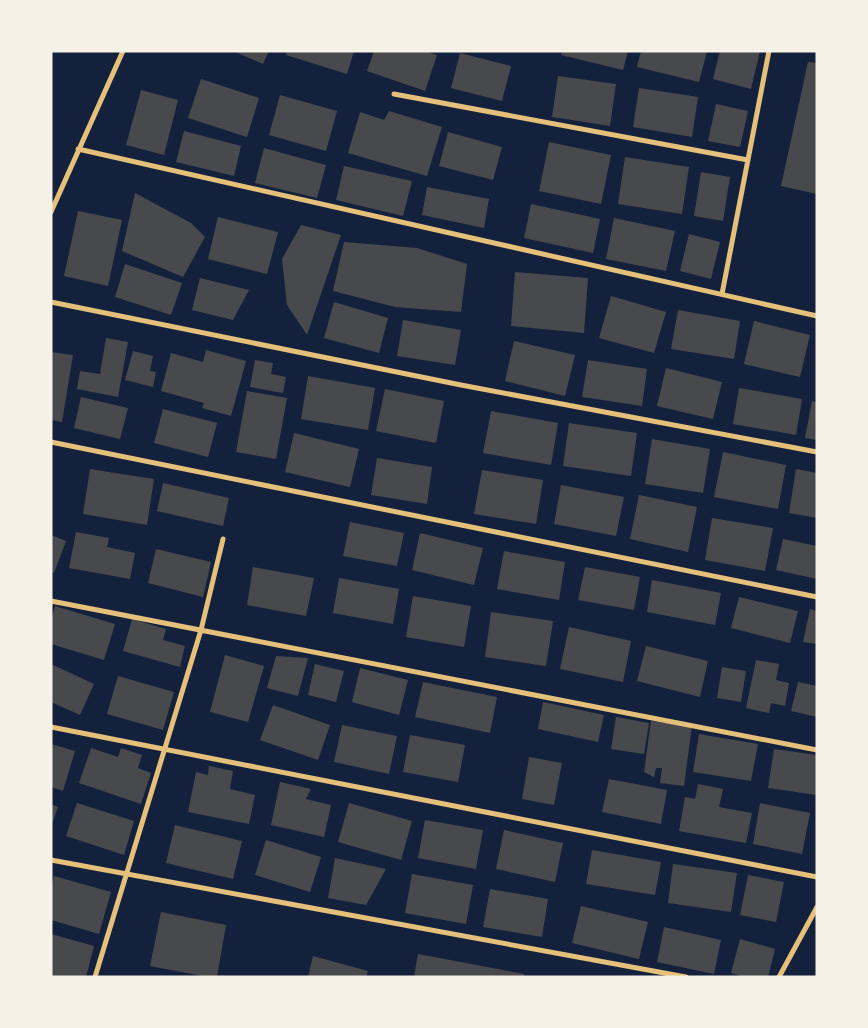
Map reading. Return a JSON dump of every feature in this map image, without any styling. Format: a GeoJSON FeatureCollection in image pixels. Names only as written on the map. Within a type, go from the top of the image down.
{"type":"FeatureCollection","features":[{"type":"Feature","properties":{"kind":"street"},"geometry":{"type":"LineString","coordinates":[[51,212],[123,51]]}},
{"type":"Feature","properties":{"kind":"street"},"geometry":{"type":"LineString","coordinates":[[722,294],[769,51]]}},
{"type":"Feature","properties":{"kind":"street"},"geometry":{"type":"LineString","coordinates":[[394,94],[748,160]]}},
{"type":"Feature","properties":{"kind":"street"},"geometry":{"type":"LineString","coordinates":[[78,149],[817,316]]}},
{"type":"Feature","properties":{"kind":"street"},"geometry":{"type":"LineString","coordinates":[[51,302],[461,385],[817,452]]}},
{"type":"Feature","properties":{"kind":"street"},"geometry":{"type":"LineString","coordinates":[[51,442],[817,597]]}},
{"type":"Feature","properties":{"kind":"street"},"geometry":{"type":"LineString","coordinates":[[95,977],[202,630],[223,539]]}},
{"type":"Feature","properties":{"kind":"street"},"geometry":{"type":"LineString","coordinates":[[51,601],[817,750]]}},
{"type":"Feature","properties":{"kind":"street"},"geometry":{"type":"LineString","coordinates":[[51,727],[817,877]]}},
{"type":"Feature","properties":{"kind":"street"},"geometry":{"type":"LineString","coordinates":[[51,860],[686,977]]}},
{"type":"Feature","properties":{"kind":"street"},"geometry":{"type":"LineString","coordinates":[[780,977],[817,907]]}},
{"type":"Feature","properties":{"kind":"building"},"geometry":{"type":"Polygon","coordinates":[[[233,51],[269,51],[263,64],[233,51]]]}},
{"type":"Feature","properties":{"kind":"building"},"geometry":{"type":"Polygon","coordinates":[[[287,51],[354,51],[347,74],[286,55],[287,51]]]}},
{"type":"Feature","properties":{"kind":"building"},"geometry":{"type":"Polygon","coordinates":[[[374,51],[425,51],[437,55],[425,91],[367,71],[374,51]]]}},
{"type":"Feature","properties":{"kind":"building"},"geometry":{"type":"Polygon","coordinates":[[[562,51],[628,51],[623,70],[561,55],[562,51]]]}},
{"type":"Feature","properties":{"kind":"building"},"geometry":{"type":"Polygon","coordinates":[[[641,51],[707,51],[699,82],[637,67],[641,51]]]}},
{"type":"Feature","properties":{"kind":"building"},"geometry":{"type":"Polygon","coordinates":[[[720,51],[760,51],[751,89],[713,79],[720,51]]]}},
{"type":"Feature","properties":{"kind":"building"},"geometry":{"type":"Polygon","coordinates":[[[460,53],[511,66],[502,101],[451,88],[460,53]]]}},
{"type":"Feature","properties":{"kind":"building"},"geometry":{"type":"Polygon","coordinates":[[[808,62],[817,63],[817,194],[781,186],[808,62]]]}},
{"type":"Feature","properties":{"kind":"building"},"geometry":{"type":"Polygon","coordinates":[[[558,76],[616,84],[610,126],[552,117],[558,76]]]}},
{"type":"Feature","properties":{"kind":"building"},"geometry":{"type":"Polygon","coordinates":[[[201,79],[259,98],[247,137],[188,118],[201,79]]]}},
{"type":"Feature","properties":{"kind":"building"},"geometry":{"type":"Polygon","coordinates":[[[639,88],[698,97],[692,137],[633,127],[639,88]]]}},
{"type":"Feature","properties":{"kind":"building"},"geometry":{"type":"Polygon","coordinates":[[[141,90],[178,100],[164,155],[126,145],[141,90]]]}},
{"type":"Feature","properties":{"kind":"building"},"geometry":{"type":"Polygon","coordinates":[[[280,95],[337,111],[326,151],[269,135],[280,95]]]}},
{"type":"Feature","properties":{"kind":"building"},"geometry":{"type":"Polygon","coordinates":[[[716,104],[748,111],[740,147],[708,141],[716,104]]]}},
{"type":"Feature","properties":{"kind":"building"},"geometry":{"type":"Polygon","coordinates":[[[389,111],[442,127],[427,176],[348,153],[360,112],[384,120],[389,111]]]}},
{"type":"Feature","properties":{"kind":"building"},"geometry":{"type":"Polygon","coordinates":[[[184,131],[241,146],[234,176],[176,162],[184,131]]]}},
{"type":"Feature","properties":{"kind":"building"},"geometry":{"type":"Polygon","coordinates":[[[448,132],[502,147],[493,180],[439,166],[448,132]]]}},
{"type":"Feature","properties":{"kind":"building"},"geometry":{"type":"Polygon","coordinates":[[[549,142],[611,155],[601,204],[539,191],[549,142]]]}},
{"type":"Feature","properties":{"kind":"building"},"geometry":{"type":"Polygon","coordinates":[[[264,148],[326,165],[317,198],[255,183],[264,148]]]}},
{"type":"Feature","properties":{"kind":"building"},"geometry":{"type":"Polygon","coordinates":[[[625,157],[689,167],[682,214],[618,204],[625,157]]]}},
{"type":"Feature","properties":{"kind":"building"},"geometry":{"type":"Polygon","coordinates":[[[344,166],[412,181],[403,216],[336,200],[344,166]]]}},
{"type":"Feature","properties":{"kind":"building"},"geometry":{"type":"Polygon","coordinates":[[[701,172],[730,177],[723,221],[694,216],[701,172]]]}},
{"type":"Feature","properties":{"kind":"building"},"geometry":{"type":"Polygon","coordinates":[[[427,187],[489,199],[484,228],[422,215],[427,187]]]}},
{"type":"Feature","properties":{"kind":"building"},"geometry":{"type":"Polygon","coordinates":[[[135,193],[191,223],[205,237],[183,277],[122,251],[135,193]]]}},
{"type":"Feature","properties":{"kind":"building"},"geometry":{"type":"Polygon","coordinates":[[[531,204],[600,219],[593,253],[524,238],[531,204]]]}},
{"type":"Feature","properties":{"kind":"building"},"geometry":{"type":"Polygon","coordinates":[[[78,211],[122,220],[108,286],[64,276],[78,211]]]}},
{"type":"Feature","properties":{"kind":"building"},"geometry":{"type":"Polygon","coordinates":[[[218,217],[278,232],[267,274],[208,259],[218,217]]]}},
{"type":"Feature","properties":{"kind":"building"},"geometry":{"type":"Polygon","coordinates":[[[614,218],[675,231],[666,271],[606,259],[614,218]]]}},
{"type":"Feature","properties":{"kind":"building"},"geometry":{"type":"Polygon","coordinates":[[[301,225],[341,235],[307,335],[287,305],[282,259],[301,225]]]}},
{"type":"Feature","properties":{"kind":"building"},"geometry":{"type":"Polygon","coordinates":[[[689,234],[720,242],[711,279],[680,271],[689,234]]]}},
{"type":"Feature","properties":{"kind":"building"},"geometry":{"type":"Polygon","coordinates":[[[344,242],[417,248],[467,264],[461,312],[395,307],[333,291],[344,242]]]}},
{"type":"Feature","properties":{"kind":"building"},"geometry":{"type":"Polygon","coordinates":[[[125,264],[182,283],[171,315],[115,297],[125,264]]]}},
{"type":"Feature","properties":{"kind":"building"},"geometry":{"type":"Polygon","coordinates":[[[515,272],[588,278],[584,333],[511,326],[515,272]]]}},
{"type":"Feature","properties":{"kind":"building"},"geometry":{"type":"Polygon","coordinates":[[[200,278],[249,290],[233,320],[192,310],[200,278]]]}},
{"type":"Feature","properties":{"kind":"building"},"geometry":{"type":"Polygon","coordinates":[[[611,296],[666,312],[654,353],[599,338],[611,296]]]}},
{"type":"Feature","properties":{"kind":"building"},"geometry":{"type":"Polygon","coordinates":[[[334,302],[388,318],[379,353],[324,338],[334,302]]]}},
{"type":"Feature","properties":{"kind":"building"},"geometry":{"type":"Polygon","coordinates":[[[678,310],[740,321],[734,359],[671,349],[678,310]]]}},
{"type":"Feature","properties":{"kind":"building"},"geometry":{"type":"Polygon","coordinates":[[[403,320],[461,330],[455,365],[397,356],[403,320]]]}},
{"type":"Feature","properties":{"kind":"building"},"geometry":{"type":"Polygon","coordinates":[[[754,321],[810,335],[800,377],[744,364],[754,321]]]}},
{"type":"Feature","properties":{"kind":"building"},"geometry":{"type":"Polygon","coordinates":[[[106,338],[128,342],[118,397],[77,389],[80,371],[100,374],[106,338]]]}},
{"type":"Feature","properties":{"kind":"building"},"geometry":{"type":"Polygon","coordinates":[[[514,341],[575,355],[565,396],[505,381],[514,341]]]}},
{"type":"Feature","properties":{"kind":"building"},"geometry":{"type":"Polygon","coordinates":[[[206,350],[246,361],[231,416],[202,408],[204,403],[161,391],[171,353],[203,362],[206,350]]]}},
{"type":"Feature","properties":{"kind":"building"},"geometry":{"type":"Polygon","coordinates":[[[133,351],[153,356],[150,371],[156,372],[153,387],[125,380],[133,351]]]}},
{"type":"Feature","properties":{"kind":"building"},"geometry":{"type":"Polygon","coordinates":[[[51,352],[73,355],[62,422],[51,420],[51,352]]]}},
{"type":"Feature","properties":{"kind":"building"},"geometry":{"type":"Polygon","coordinates":[[[255,360],[273,363],[271,374],[286,377],[283,393],[250,387],[255,360]]]}},
{"type":"Feature","properties":{"kind":"building"},"geometry":{"type":"Polygon","coordinates":[[[588,360],[647,369],[642,406],[582,397],[588,360]]]}},
{"type":"Feature","properties":{"kind":"building"},"geometry":{"type":"Polygon","coordinates":[[[666,368],[722,382],[713,419],[657,406],[666,368]]]}},
{"type":"Feature","properties":{"kind":"building"},"geometry":{"type":"Polygon","coordinates":[[[308,376],[375,388],[368,430],[301,419],[308,376]]]}},
{"type":"Feature","properties":{"kind":"building"},"geometry":{"type":"Polygon","coordinates":[[[739,388],[802,399],[796,435],[733,424],[739,388]]]}},
{"type":"Feature","properties":{"kind":"building"},"geometry":{"type":"Polygon","coordinates":[[[385,389],[444,401],[436,443],[376,431],[385,389]]]}},
{"type":"Feature","properties":{"kind":"building"},"geometry":{"type":"Polygon","coordinates":[[[247,391],[287,398],[276,459],[236,452],[247,391]]]}},
{"type":"Feature","properties":{"kind":"building"},"geometry":{"type":"Polygon","coordinates":[[[81,397],[128,408],[120,439],[74,428],[81,397]]]}},
{"type":"Feature","properties":{"kind":"building"},"geometry":{"type":"Polygon","coordinates":[[[812,401],[817,402],[817,440],[805,438],[812,401]]]}},
{"type":"Feature","properties":{"kind":"building"},"geometry":{"type":"Polygon","coordinates":[[[163,409],[217,423],[208,457],[154,443],[163,409]]]}},
{"type":"Feature","properties":{"kind":"building"},"geometry":{"type":"Polygon","coordinates":[[[491,411],[558,423],[551,465],[483,453],[491,411]]]}},
{"type":"Feature","properties":{"kind":"building"},"geometry":{"type":"Polygon","coordinates":[[[569,423],[637,433],[631,476],[563,466],[569,423]]]}},
{"type":"Feature","properties":{"kind":"building"},"geometry":{"type":"Polygon","coordinates":[[[294,433],[359,449],[350,487],[285,472],[294,433]]]}},
{"type":"Feature","properties":{"kind":"building"},"geometry":{"type":"Polygon","coordinates":[[[652,439],[710,449],[703,493],[645,484],[652,439]]]}},
{"type":"Feature","properties":{"kind":"building"},"geometry":{"type":"Polygon","coordinates":[[[723,452],[786,465],[778,509],[714,497],[723,452]]]}},
{"type":"Feature","properties":{"kind":"building"},"geometry":{"type":"Polygon","coordinates":[[[377,458],[432,467],[427,504],[371,495],[377,458]]]}},
{"type":"Feature","properties":{"kind":"building"},"geometry":{"type":"Polygon","coordinates":[[[90,469],[154,479],[147,525],[83,514],[90,469]]]}},
{"type":"Feature","properties":{"kind":"building"},"geometry":{"type":"Polygon","coordinates":[[[796,469],[817,473],[817,518],[789,513],[796,469]]]}},
{"type":"Feature","properties":{"kind":"building"},"geometry":{"type":"Polygon","coordinates":[[[482,470],[543,480],[536,524],[474,514],[482,470]]]}},
{"type":"Feature","properties":{"kind":"building"},"geometry":{"type":"Polygon","coordinates":[[[163,483],[229,498],[223,526],[157,511],[163,483]]]}},
{"type":"Feature","properties":{"kind":"building"},"geometry":{"type":"Polygon","coordinates":[[[561,485],[624,497],[616,536],[554,524],[561,485]]]}},
{"type":"Feature","properties":{"kind":"building"},"geometry":{"type":"Polygon","coordinates":[[[639,495],[697,507],[688,552],[630,539],[639,495]]]}},
{"type":"Feature","properties":{"kind":"building"},"geometry":{"type":"Polygon","coordinates":[[[712,518],[773,528],[765,571],[705,560],[712,518]]]}},
{"type":"Feature","properties":{"kind":"building"},"geometry":{"type":"Polygon","coordinates":[[[350,522],[404,533],[397,566],[343,556],[350,522]]]}},
{"type":"Feature","properties":{"kind":"building"},"geometry":{"type":"Polygon","coordinates":[[[76,532],[109,538],[107,547],[135,553],[130,579],[69,568],[76,532]]]}},
{"type":"Feature","properties":{"kind":"building"},"geometry":{"type":"Polygon","coordinates":[[[420,533],[483,548],[474,585],[412,570],[420,533]]]}},
{"type":"Feature","properties":{"kind":"building"},"geometry":{"type":"Polygon","coordinates":[[[51,535],[66,541],[54,573],[51,572],[51,535]]]}},
{"type":"Feature","properties":{"kind":"building"},"geometry":{"type":"Polygon","coordinates":[[[783,539],[817,546],[817,579],[776,570],[783,539]]]}},
{"type":"Feature","properties":{"kind":"building"},"geometry":{"type":"Polygon","coordinates":[[[156,549],[211,562],[203,597],[148,583],[156,549]]]}},
{"type":"Feature","properties":{"kind":"building"},"geometry":{"type":"Polygon","coordinates":[[[504,551],[565,562],[559,600],[497,589],[504,551]]]}},
{"type":"Feature","properties":{"kind":"building"},"geometry":{"type":"Polygon","coordinates":[[[253,567],[314,578],[306,616],[247,605],[253,567]]]}},
{"type":"Feature","properties":{"kind":"building"},"geometry":{"type":"Polygon","coordinates":[[[585,567],[640,577],[634,610],[578,600],[585,567]]]}},
{"type":"Feature","properties":{"kind":"building"},"geometry":{"type":"Polygon","coordinates":[[[339,578],[399,589],[393,624],[333,613],[339,578]]]}},
{"type":"Feature","properties":{"kind":"building"},"geometry":{"type":"Polygon","coordinates":[[[652,580],[721,593],[715,625],[647,612],[652,580]]]}},
{"type":"Feature","properties":{"kind":"building"},"geometry":{"type":"Polygon","coordinates":[[[413,596],[471,606],[464,647],[406,637],[413,596]]]}},
{"type":"Feature","properties":{"kind":"building"},"geometry":{"type":"Polygon","coordinates":[[[739,597],[798,611],[790,643],[731,628],[739,597]]]}},
{"type":"Feature","properties":{"kind":"building"},"geometry":{"type":"Polygon","coordinates":[[[55,606],[115,624],[104,660],[51,644],[51,620],[55,606]]]}},
{"type":"Feature","properties":{"kind":"building"},"geometry":{"type":"Polygon","coordinates":[[[810,609],[817,611],[817,644],[803,642],[810,609]]]}},
{"type":"Feature","properties":{"kind":"building"},"geometry":{"type":"Polygon","coordinates":[[[491,612],[553,621],[546,666],[485,657],[491,612]]]}},
{"type":"Feature","properties":{"kind":"building"},"geometry":{"type":"Polygon","coordinates":[[[132,619],[166,629],[163,640],[185,646],[180,667],[123,651],[132,619]]]}},
{"type":"Feature","properties":{"kind":"building"},"geometry":{"type":"Polygon","coordinates":[[[569,627],[631,641],[623,682],[560,669],[569,627]]]}},
{"type":"Feature","properties":{"kind":"building"},"geometry":{"type":"Polygon","coordinates":[[[646,646],[708,661],[700,697],[637,681],[646,646]]]}},
{"type":"Feature","properties":{"kind":"building"},"geometry":{"type":"Polygon","coordinates":[[[225,655],[264,666],[248,722],[210,712],[225,655]]]}},
{"type":"Feature","properties":{"kind":"building"},"geometry":{"type":"Polygon","coordinates":[[[276,656],[308,658],[298,696],[267,688],[276,656]]]}},
{"type":"Feature","properties":{"kind":"building"},"geometry":{"type":"Polygon","coordinates":[[[756,660],[779,664],[776,680],[789,683],[785,706],[771,703],[769,713],[746,708],[756,660]]]}},
{"type":"Feature","properties":{"kind":"building"},"geometry":{"type":"Polygon","coordinates":[[[51,664],[94,684],[80,715],[51,702],[51,664]]]}},
{"type":"Feature","properties":{"kind":"building"},"geometry":{"type":"Polygon","coordinates":[[[315,664],[344,671],[336,702],[308,695],[315,664]]]}},
{"type":"Feature","properties":{"kind":"building"},"geometry":{"type":"Polygon","coordinates":[[[722,667],[746,671],[741,702],[717,698],[722,667]]]}},
{"type":"Feature","properties":{"kind":"building"},"geometry":{"type":"Polygon","coordinates":[[[360,668],[408,680],[399,715],[352,702],[360,668]]]}},
{"type":"Feature","properties":{"kind":"building"},"geometry":{"type":"Polygon","coordinates":[[[118,676],[174,692],[163,730],[107,714],[118,676]]]}},
{"type":"Feature","properties":{"kind":"building"},"geometry":{"type":"Polygon","coordinates":[[[423,682],[497,697],[490,733],[415,717],[423,682]]]}},
{"type":"Feature","properties":{"kind":"building"},"geometry":{"type":"Polygon","coordinates":[[[798,682],[817,686],[817,717],[791,711],[798,682]]]}},
{"type":"Feature","properties":{"kind":"building"},"geometry":{"type":"Polygon","coordinates":[[[543,702],[604,715],[598,742],[538,729],[543,702]]]}},
{"type":"Feature","properties":{"kind":"building"},"geometry":{"type":"Polygon","coordinates":[[[273,705],[330,725],[318,760],[260,740],[273,705]]]}},
{"type":"Feature","properties":{"kind":"building"},"geometry":{"type":"Polygon","coordinates":[[[616,717],[649,723],[644,754],[611,749],[616,717]]]}},
{"type":"Feature","properties":{"kind":"building"},"geometry":{"type":"Polygon","coordinates":[[[651,721],[692,726],[684,786],[660,783],[662,768],[656,768],[654,777],[644,772],[651,721]]]}},
{"type":"Feature","properties":{"kind":"building"},"geometry":{"type":"Polygon","coordinates":[[[342,725],[397,736],[389,774],[334,762],[342,725]]]}},
{"type":"Feature","properties":{"kind":"building"},"geometry":{"type":"Polygon","coordinates":[[[699,734],[758,744],[751,781],[693,772],[699,734]]]}},
{"type":"Feature","properties":{"kind":"building"},"geometry":{"type":"Polygon","coordinates":[[[410,735],[465,745],[458,782],[403,772],[410,735]]]}},
{"type":"Feature","properties":{"kind":"building"},"geometry":{"type":"Polygon","coordinates":[[[51,744],[75,751],[63,791],[51,787],[51,744]]]}},
{"type":"Feature","properties":{"kind":"building"},"geometry":{"type":"Polygon","coordinates":[[[91,748],[118,757],[121,748],[142,755],[138,768],[151,773],[141,804],[79,783],[91,748]]]}},
{"type":"Feature","properties":{"kind":"building"},"geometry":{"type":"Polygon","coordinates":[[[774,749],[817,755],[817,795],[768,788],[774,749]]]}},
{"type":"Feature","properties":{"kind":"building"},"geometry":{"type":"Polygon","coordinates":[[[529,757],[562,763],[554,805],[522,799],[529,757]]]}},
{"type":"Feature","properties":{"kind":"building"},"geometry":{"type":"Polygon","coordinates":[[[209,766],[233,771],[230,789],[255,795],[249,824],[188,812],[196,772],[208,775],[209,766]]]}},
{"type":"Feature","properties":{"kind":"building"},"geometry":{"type":"Polygon","coordinates":[[[609,779],[667,790],[661,824],[602,812],[609,779]]]}},
{"type":"Feature","properties":{"kind":"building"},"geometry":{"type":"Polygon","coordinates":[[[280,782],[311,789],[306,799],[331,805],[324,837],[271,825],[280,782]]]}},
{"type":"Feature","properties":{"kind":"building"},"geometry":{"type":"Polygon","coordinates":[[[698,784],[723,789],[719,807],[752,813],[746,843],[679,831],[685,797],[695,799],[698,784]]]}},
{"type":"Feature","properties":{"kind":"building"},"geometry":{"type":"Polygon","coordinates":[[[77,803],[134,821],[124,855],[66,836],[77,803]]]}},
{"type":"Feature","properties":{"kind":"building"},"geometry":{"type":"Polygon","coordinates":[[[349,803],[412,821],[401,860],[338,842],[349,803]]]}},
{"type":"Feature","properties":{"kind":"building"},"geometry":{"type":"Polygon","coordinates":[[[760,803],[810,813],[802,854],[753,844],[760,803]]]}},
{"type":"Feature","properties":{"kind":"building"},"geometry":{"type":"Polygon","coordinates":[[[51,804],[58,807],[52,824],[51,824],[51,804]]]}},
{"type":"Feature","properties":{"kind":"building"},"geometry":{"type":"Polygon","coordinates":[[[425,820],[483,830],[476,869],[418,858],[425,820]]]}},
{"type":"Feature","properties":{"kind":"building"},"geometry":{"type":"Polygon","coordinates":[[[175,825],[242,841],[233,879],[166,863],[175,825]]]}},
{"type":"Feature","properties":{"kind":"building"},"geometry":{"type":"Polygon","coordinates":[[[504,830],[563,843],[555,882],[496,869],[504,830]]]}},
{"type":"Feature","properties":{"kind":"building"},"geometry":{"type":"Polygon","coordinates":[[[266,840],[321,857],[310,892],[255,875],[266,840]]]}},
{"type":"Feature","properties":{"kind":"building"},"geometry":{"type":"Polygon","coordinates":[[[592,850],[661,862],[655,895],[586,884],[592,850]]]}},
{"type":"Feature","properties":{"kind":"building"},"geometry":{"type":"Polygon","coordinates":[[[335,858],[386,869],[366,905],[328,898],[335,858]]]}},
{"type":"Feature","properties":{"kind":"building"},"geometry":{"type":"Polygon","coordinates":[[[673,864],[737,873],[731,912],[668,903],[673,864]]]}},
{"type":"Feature","properties":{"kind":"building"},"geometry":{"type":"Polygon","coordinates":[[[412,874],[473,885],[466,924],[405,913],[412,874]]]}},
{"type":"Feature","properties":{"kind":"building"},"geometry":{"type":"Polygon","coordinates":[[[748,875],[784,882],[776,922],[740,915],[748,875]]]}},
{"type":"Feature","properties":{"kind":"building"},"geometry":{"type":"Polygon","coordinates":[[[54,876],[111,892],[99,934],[51,920],[51,887],[54,876]]]}},
{"type":"Feature","properties":{"kind":"building"},"geometry":{"type":"Polygon","coordinates":[[[490,889],[548,899],[542,937],[483,927],[490,889]]]}},
{"type":"Feature","properties":{"kind":"building"},"geometry":{"type":"Polygon","coordinates":[[[581,906],[648,922],[639,959],[572,943],[581,906]]]}},
{"type":"Feature","properties":{"kind":"building"},"geometry":{"type":"Polygon","coordinates":[[[161,912],[226,925],[217,977],[207,977],[150,966],[161,912]]]}},
{"type":"Feature","properties":{"kind":"building"},"geometry":{"type":"Polygon","coordinates":[[[664,927],[721,940],[714,974],[657,962],[664,927]]]}},
{"type":"Feature","properties":{"kind":"building"},"geometry":{"type":"Polygon","coordinates":[[[51,934],[94,946],[86,977],[51,977],[51,934]]]}},
{"type":"Feature","properties":{"kind":"building"},"geometry":{"type":"Polygon","coordinates":[[[740,939],[775,949],[768,977],[745,977],[731,973],[740,939]]]}},
{"type":"Feature","properties":{"kind":"building"},"geometry":{"type":"Polygon","coordinates":[[[418,954],[524,974],[524,977],[414,977],[418,954]]]}},
{"type":"Feature","properties":{"kind":"building"},"geometry":{"type":"Polygon","coordinates":[[[313,956],[368,971],[366,977],[308,977],[313,956]]]}}]}
